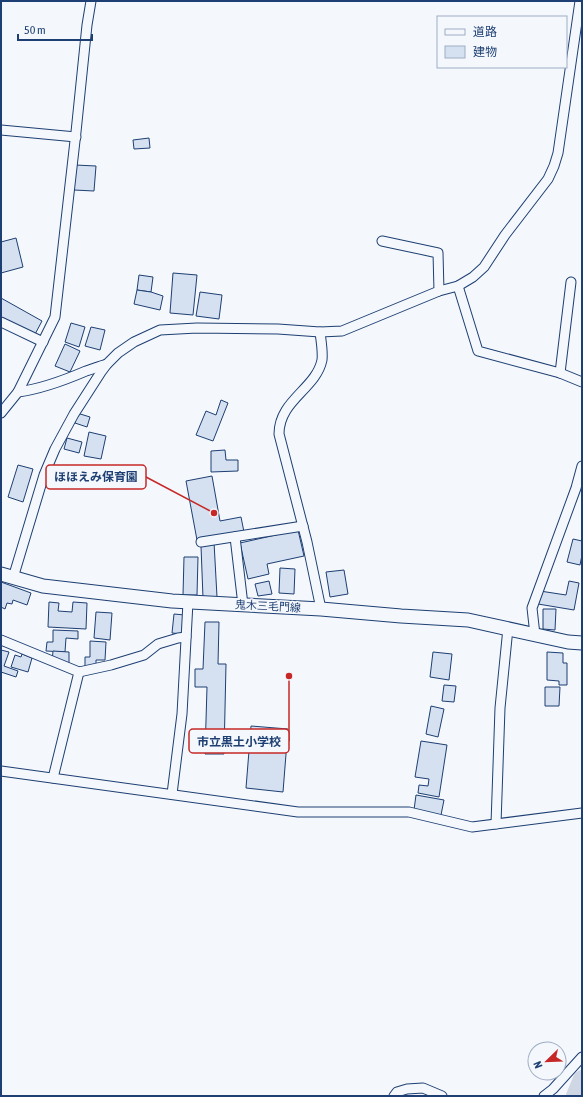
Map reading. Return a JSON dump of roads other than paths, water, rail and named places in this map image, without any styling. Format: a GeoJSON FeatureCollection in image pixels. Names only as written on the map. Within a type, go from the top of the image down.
{"type":"FeatureCollection","features":[{"type":"Feature","properties":{"kind":"main road","name":"鬼木三毛門線"},"geometry":{"type":"LineString","coordinates":[[7,576],[43,586],[172,601],[322,609],[468,620],[568,642],[582,643]]}},
{"type":"Feature","properties":{"kind":"street"},"geometry":{"type":"LineString","coordinates":[[1,412],[18,392],[55,317],[76,137],[87,25],[91,1]]}},
{"type":"Feature","properties":{"kind":"street"},"geometry":{"type":"LineString","coordinates":[[7,576],[55,449],[74,414],[107,364],[118,353],[134,342],[160,330],[196,328],[278,328],[320,332],[342,331],[439,292],[458,286],[473,277],[484,267],[505,235],[552,173],[558,153],[580,1]]}},
{"type":"Feature","properties":{"kind":"street"},"geometry":{"type":"LineString","coordinates":[[1,130],[76,137]]}},
{"type":"Feature","properties":{"kind":"street"},"geometry":{"type":"LineString","coordinates":[[382,241],[438,253],[439,292]]}},
{"type":"Feature","properties":{"kind":"street"},"geometry":{"type":"LineString","coordinates":[[560,372],[571,282]]}},
{"type":"Feature","properties":{"kind":"street"},"geometry":{"type":"LineString","coordinates":[[458,286],[478,351],[560,372],[582,382]]}},
{"type":"Feature","properties":{"kind":"street"},"geometry":{"type":"LineString","coordinates":[[1,322],[43,342]]}},
{"type":"Feature","properties":{"kind":"street"},"geometry":{"type":"LineString","coordinates":[[320,332],[322,352],[320,367],[310,384],[290,403],[279,427],[279,438],[303,526],[322,609]]}},
{"type":"Feature","properties":{"kind":"street"},"geometry":{"type":"LineString","coordinates":[[18,392],[31,390],[107,364]]}},
{"type":"Feature","properties":{"kind":"street"},"geometry":{"type":"LineString","coordinates":[[535,635],[532,608],[576,488],[582,466]]}},
{"type":"Feature","properties":{"kind":"street"},"geometry":{"type":"LineString","coordinates":[[201,542],[303,526]]}},
{"type":"Feature","properties":{"kind":"street"},"geometry":{"type":"LineString","coordinates":[[235,537],[243,605]]}},
{"type":"Feature","properties":{"kind":"street"},"geometry":{"type":"LineString","coordinates":[[172,794],[182,714],[188,602]]}},
{"type":"Feature","properties":{"kind":"street"},"geometry":{"type":"LineString","coordinates":[[496,824],[500,708],[508,628]]}},
{"type":"Feature","properties":{"kind":"street"},"geometry":{"type":"LineString","coordinates":[[1,640],[79,672],[144,655],[158,644],[186,637]]}},
{"type":"Feature","properties":{"kind":"street"},"geometry":{"type":"LineString","coordinates":[[53,778],[79,672]]}},
{"type":"Feature","properties":{"kind":"street"},"geometry":{"type":"LineString","coordinates":[[1,771],[298,812],[409,812],[472,827],[582,813]]}},
{"type":"Feature","properties":{"kind":"street"},"geometry":{"type":"LineString","coordinates":[[544,1096],[553,1090],[582,1057]]}},
{"type":"Feature","properties":{"kind":"street"},"geometry":{"type":"LineString","coordinates":[[394,1096],[397,1092],[402,1090],[423,1088],[442,1096]]}},
{"type":"Feature","properties":{"kind":"waterway"},"geometry":{"type":"LineString","coordinates":[[575,1096],[582,1079]]}},
{"type":"Feature","properties":{"kind":"place","name":"ほほえみ保育園"},"geometry":{"type":"Point","coordinates":[214,513]}},
{"type":"Feature","properties":{"kind":"place","name":"市立黒土小学校"},"geometry":{"type":"Point","coordinates":[289,676]}}]}
